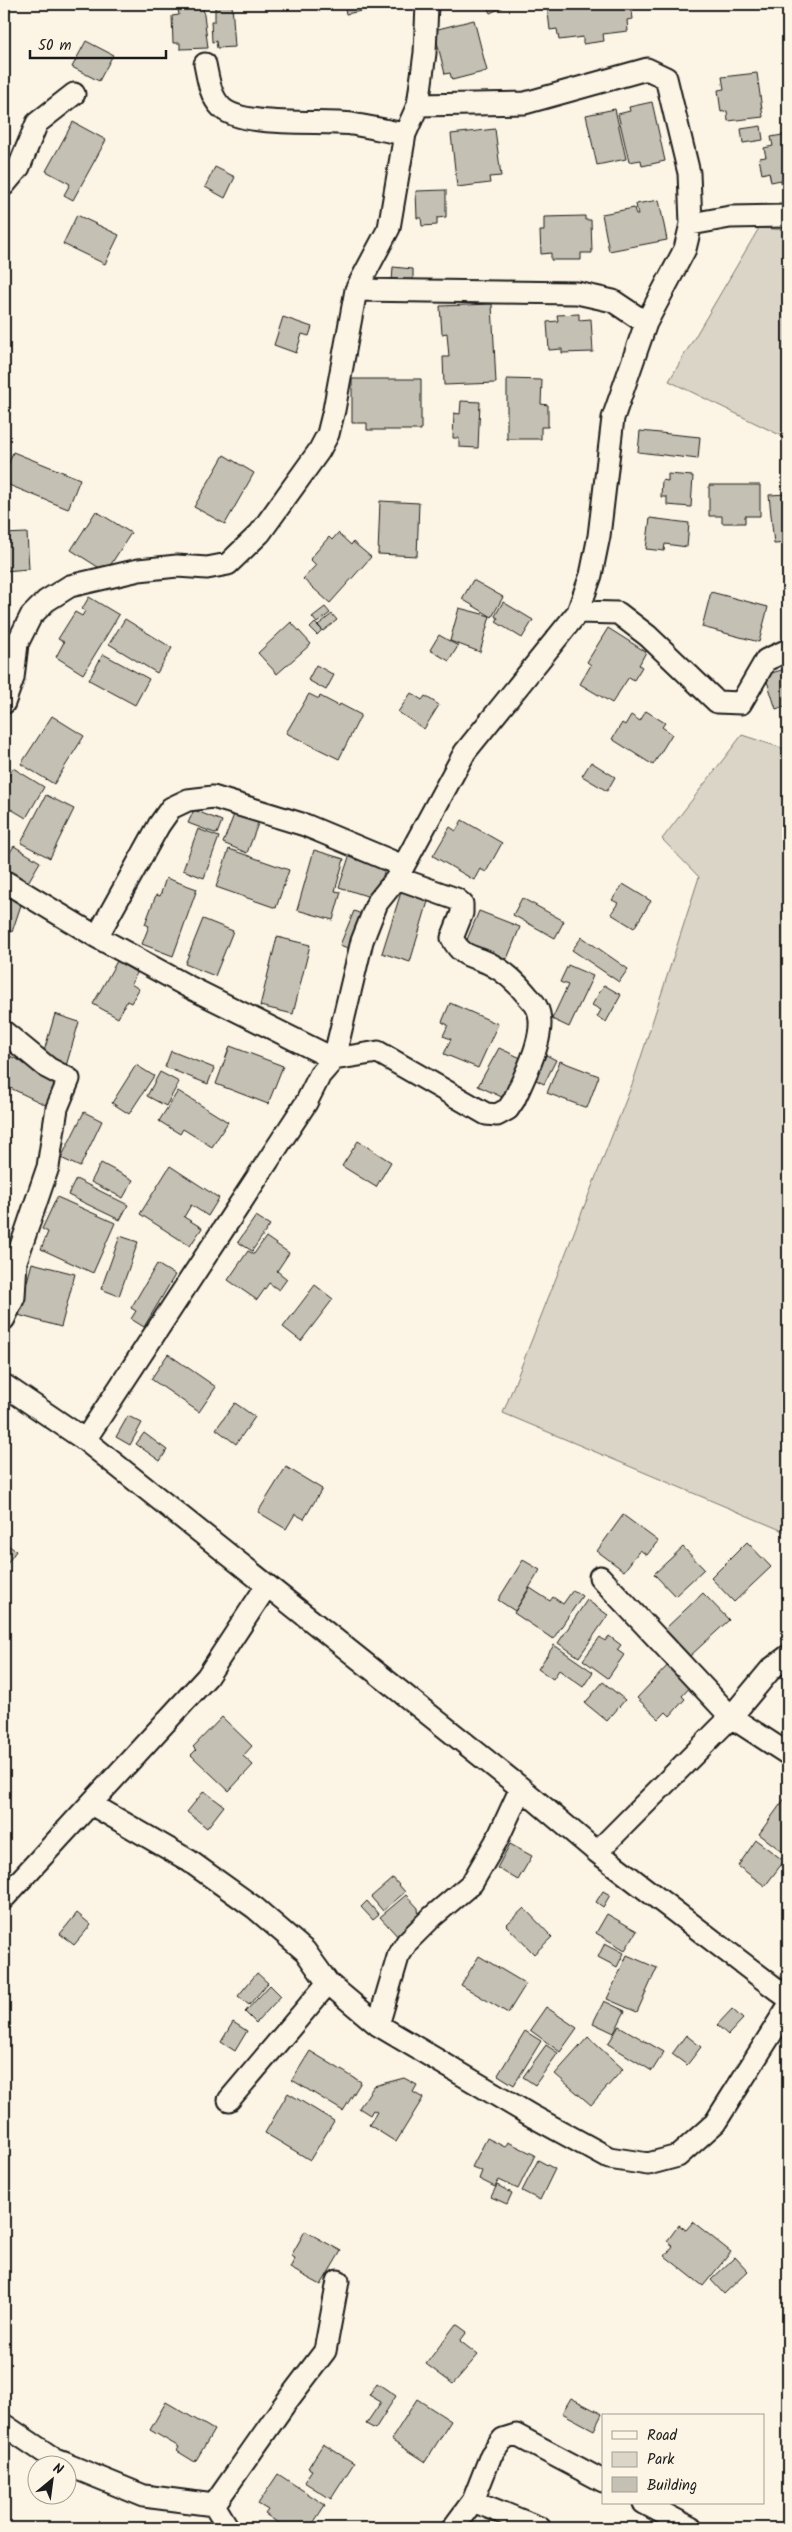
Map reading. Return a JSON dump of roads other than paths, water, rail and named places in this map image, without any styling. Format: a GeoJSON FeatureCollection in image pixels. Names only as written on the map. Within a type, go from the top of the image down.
{"type":"FeatureCollection","features":[{"type":"Feature","properties":{"kind":"street"},"geometry":{"type":"LineString","coordinates":[[4,703],[8,675],[17,644],[31,616],[46,601],[70,586],[139,570],[177,566],[207,568],[228,564],[260,533],[319,452],[328,434],[356,290],[389,228],[405,134],[418,105],[425,52],[427,4]]}},
{"type":"Feature","properties":{"kind":"street"},"geometry":{"type":"LineString","coordinates":[[205,64],[213,96],[221,108],[237,117],[258,120],[352,124],[405,134]]}},
{"type":"Feature","properties":{"kind":"street"},"geometry":{"type":"LineString","coordinates":[[85,1440],[306,1103],[320,1075],[334,1059],[362,941],[377,903],[400,872],[465,752],[578,612],[591,575],[599,536],[613,418],[646,323],[686,249],[691,224],[689,173],[666,78],[647,69],[525,103],[418,105]]}},
{"type":"Feature","properties":{"kind":"street"},"geometry":{"type":"LineString","coordinates":[[4,185],[19,167],[37,123],[74,94]]}},
{"type":"Feature","properties":{"kind":"street"},"geometry":{"type":"LineString","coordinates":[[691,224],[730,217],[788,216]]}},
{"type":"Feature","properties":{"kind":"street"},"geometry":{"type":"LineString","coordinates":[[356,290],[577,293],[613,301],[646,323]]}},
{"type":"Feature","properties":{"kind":"street"},"geometry":{"type":"LineString","coordinates":[[578,612],[618,613],[648,636],[717,702],[741,703],[766,660],[788,650]]}},
{"type":"Feature","properties":{"kind":"street"},"geometry":{"type":"LineString","coordinates":[[4,881],[97,937],[189,987],[334,1059],[378,1052],[469,1106],[486,1114],[497,1115],[508,1109],[514,1100],[539,1040],[540,1020],[537,1007],[516,981],[491,964],[469,958],[456,946],[452,938],[462,913],[462,904],[456,899],[305,825],[213,797],[188,800],[171,808],[97,937]]}},
{"type":"Feature","properties":{"kind":"street"},"geometry":{"type":"LineString","coordinates":[[4,1032],[48,1068],[69,1079],[57,1108],[48,1167],[16,1261],[14,1297],[4,1319]]}},
{"type":"Feature","properties":{"kind":"street"},"geometry":{"type":"LineString","coordinates":[[4,1385],[85,1440],[266,1587],[521,1788],[597,1852],[788,1998]]}},
{"type":"Feature","properties":{"kind":"street"},"geometry":{"type":"LineString","coordinates":[[600,1577],[731,1717],[788,1754]]}},
{"type":"Feature","properties":{"kind":"street"},"geometry":{"type":"LineString","coordinates":[[4,1898],[207,1677],[266,1587]]}},
{"type":"Feature","properties":{"kind":"street"},"geometry":{"type":"LineString","coordinates":[[597,1852],[731,1717],[771,1669],[788,1656]]}},
{"type":"Feature","properties":{"kind":"street"},"geometry":{"type":"LineString","coordinates":[[378,2026],[398,1956],[407,1942],[432,1917],[472,1883],[498,1838],[521,1788]]}},
{"type":"Feature","properties":{"kind":"street"},"geometry":{"type":"LineString","coordinates":[[91,1804],[188,1860],[255,1908],[305,1951],[328,1983],[378,2026],[532,2116],[609,2158],[648,2164],[678,2156],[715,2123],[788,2006]]}},
{"type":"Feature","properties":{"kind":"street"},"geometry":{"type":"LineString","coordinates":[[229,2100],[328,1983]]}},
{"type":"Feature","properties":{"kind":"street"},"geometry":{"type":"LineString","coordinates":[[214,2505],[278,2413],[325,2351],[338,2281]]}},
{"type":"Feature","properties":{"kind":"street"},"geometry":{"type":"LineString","coordinates":[[4,2425],[47,2454]]}},
{"type":"Feature","properties":{"kind":"street"},"geometry":{"type":"LineString","coordinates":[[453,2528],[473,2502],[491,2455],[503,2439],[516,2435],[602,2481]]}},
{"type":"Feature","properties":{"kind":"street"},"geometry":{"type":"LineString","coordinates":[[78,2469],[144,2496],[214,2505]]}},
{"type":"Feature","properties":{"kind":"street"},"geometry":{"type":"LineString","coordinates":[[473,2502],[540,2528]]}},
{"type":"Feature","properties":{"kind":"street"},"geometry":{"type":"LineString","coordinates":[[646,2504],[691,2528]]}},
{"type":"Feature","properties":{"kind":"street"},"geometry":{"type":"LineString","coordinates":[[214,2505],[228,2528]]}}]}
